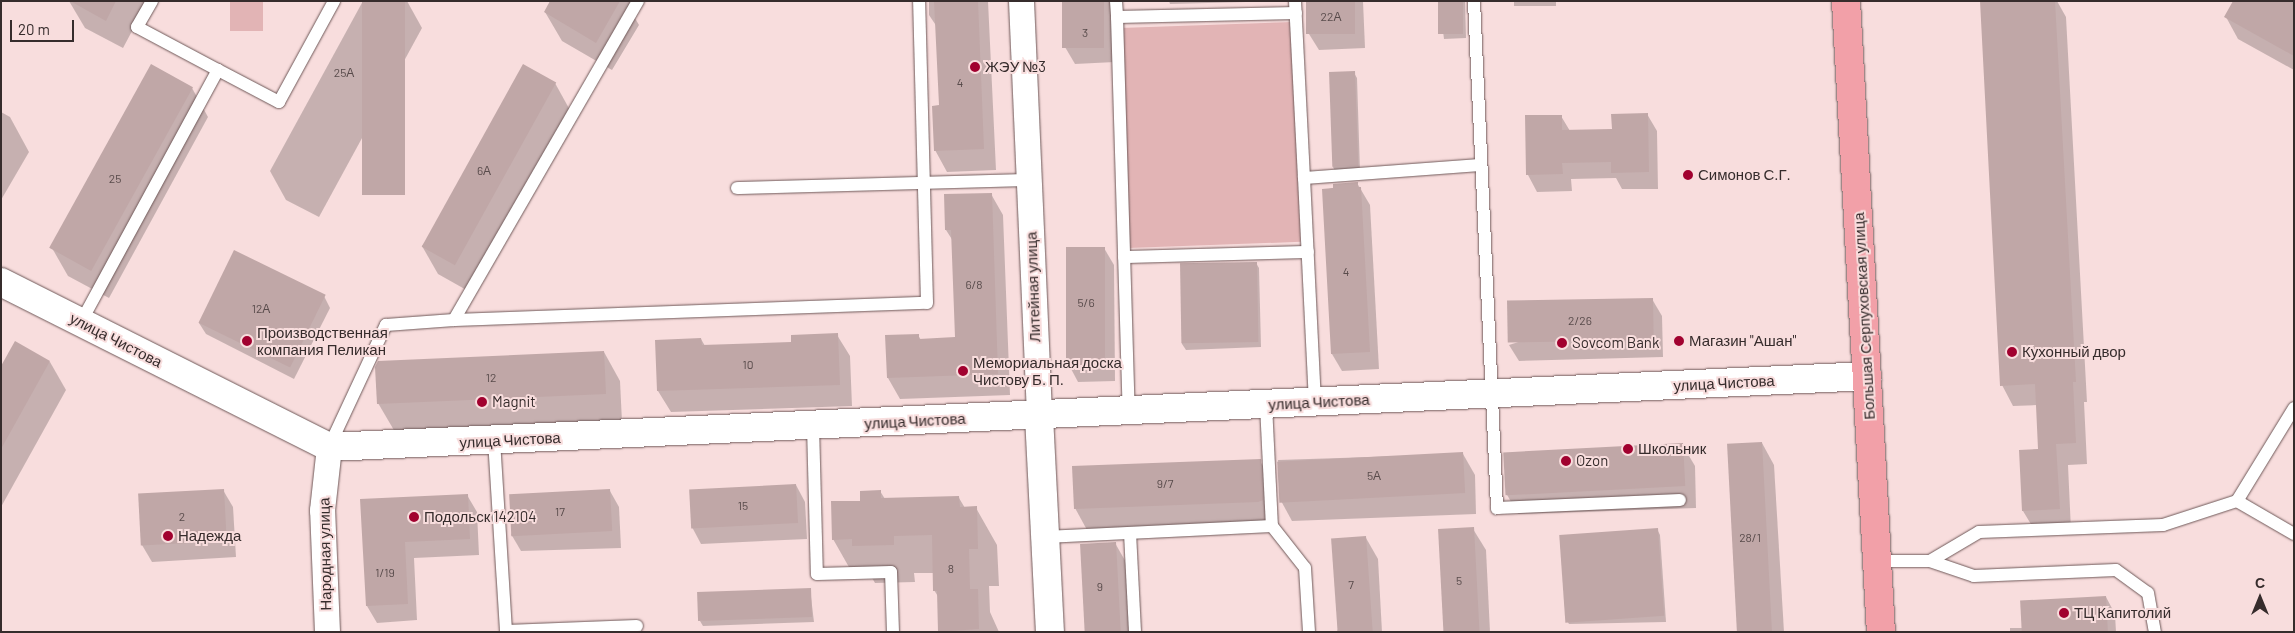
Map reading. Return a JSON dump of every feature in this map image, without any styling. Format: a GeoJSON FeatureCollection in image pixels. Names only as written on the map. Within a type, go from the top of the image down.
{"type":"FeatureCollection","features":[{"type":"Feature","properties":{"kind":"main road","name":"Большая Серпуховская улица"},"geometry":{"type":"LineString","coordinates":[[1846,1],[1881,632]]}},
{"type":"Feature","properties":{"kind":"street","name":"Литейная улица"},"geometry":{"type":"LineString","coordinates":[[1021,1],[1050,632]]}},
{"type":"Feature","properties":{"kind":"street","name":"улица Чистова"},"geometry":{"type":"LineString","coordinates":[[1,282],[329,447],[1039,416],[1867,376]]}},
{"type":"Feature","properties":{"kind":"street","name":"Народная улица"},"geometry":{"type":"LineString","coordinates":[[327,632],[322,510],[329,447]]}},
{"type":"Feature","properties":{"kind":"lane"},"geometry":{"type":"LineString","coordinates":[[152,1],[137,27],[279,102],[334,1]]}},
{"type":"Feature","properties":{"kind":"lane"},"geometry":{"type":"LineString","coordinates":[[454,320],[638,1]]}},
{"type":"Feature","properties":{"kind":"lane"},"geometry":{"type":"LineString","coordinates":[[329,447],[386,325],[454,320],[927,303],[919,1]]}},
{"type":"Feature","properties":{"kind":"lane"},"geometry":{"type":"LineString","coordinates":[[1116,1],[1129,411]]}},
{"type":"Feature","properties":{"kind":"lane"},"geometry":{"type":"LineString","coordinates":[[1474,1],[1497,508],[1680,500]]}},
{"type":"Feature","properties":{"kind":"lane"},"geometry":{"type":"LineString","coordinates":[[1117,17],[1296,7],[1315,402]]}},
{"type":"Feature","properties":{"kind":"lane"},"geometry":{"type":"LineString","coordinates":[[81,322],[218,70]]}},
{"type":"Feature","properties":{"kind":"lane"},"geometry":{"type":"LineString","coordinates":[[1304,178],[1481,165]]}},
{"type":"Feature","properties":{"kind":"lane"},"geometry":{"type":"LineString","coordinates":[[737,188],[1029,180]]}},
{"type":"Feature","properties":{"kind":"lane"},"geometry":{"type":"LineString","coordinates":[[1124,257],[1308,252]]}},
{"type":"Feature","properties":{"kind":"lane"},"geometry":{"type":"LineString","coordinates":[[1266,405],[1272,526],[1305,568],[1308,632]]}},
{"type":"Feature","properties":{"kind":"lane"},"geometry":{"type":"LineString","coordinates":[[1930,561],[1979,532],[2163,525],[2237,501],[2294,408]]}},
{"type":"Feature","properties":{"kind":"lane"},"geometry":{"type":"LineString","coordinates":[[813,426],[817,574],[891,572],[893,632]]}},
{"type":"Feature","properties":{"kind":"lane"},"geometry":{"type":"LineString","coordinates":[[494,440],[506,632],[637,626]]}},
{"type":"Feature","properties":{"kind":"lane"},"geometry":{"type":"LineString","coordinates":[[2237,501],[2294,534]]}},
{"type":"Feature","properties":{"kind":"lane"},"geometry":{"type":"LineString","coordinates":[[1045,538],[1272,526]]}},
{"type":"Feature","properties":{"kind":"lane"},"geometry":{"type":"LineString","coordinates":[[1130,533],[1135,632]]}},
{"type":"Feature","properties":{"kind":"lane"},"geometry":{"type":"LineString","coordinates":[[1878,561],[1930,561],[1974,576],[2116,570],[2148,592],[2155,632]]}},
{"type":"Feature","properties":{"kind":"shaded area"},"geometry":{"type":"Polygon","coordinates":[[[230,1],[263,1],[263,31],[230,31],[230,1]]]}},
{"type":"Feature","properties":{"kind":"shaded area"},"geometry":{"type":"Polygon","coordinates":[[[1293,22],[1301,242],[1128,248],[1120,28],[1293,22]]]}},
{"type":"Feature","properties":{"kind":"building"},"geometry":{"type":"Polygon","coordinates":[[[70,1],[116,1],[106,21],[70,1]]]}},
{"type":"Feature","properties":{"kind":"building"},"geometry":{"type":"Polygon","coordinates":[[[362,1],[405,1],[405,195],[362,195],[362,1]]]}},
{"type":"Feature","properties":{"kind":"building"},"geometry":{"type":"Polygon","coordinates":[[[550,1],[620,1],[596,43],[544,12],[550,1]]]}},
{"type":"Feature","properties":{"kind":"building"},"geometry":{"type":"Polygon","coordinates":[[[934,1],[978,1],[984,149],[934,151],[932,106],[939,105],[934,1]]]}},
{"type":"Feature","properties":{"kind":"building"},"geometry":{"type":"Polygon","coordinates":[[[1062,1],[1104,1],[1104,48],[1062,48],[1062,1]]]}},
{"type":"Feature","properties":{"kind":"building"},"geometry":{"type":"Polygon","coordinates":[[[1306,1],[1355,1],[1355,34],[1306,34],[1306,1]]]}},
{"type":"Feature","properties":{"kind":"building"},"geometry":{"type":"Polygon","coordinates":[[[1438,1],[1463,1],[1463,34],[1438,34],[1438,1]]]}},
{"type":"Feature","properties":{"kind":"building"},"geometry":{"type":"Polygon","coordinates":[[[1980,1],[2055,1],[2076,382],[2073,382],[2076,443],[2056,444],[2060,509],[2022,511],[2019,450],[2038,449],[2035,384],[2000,386],[1980,1]]]}},
{"type":"Feature","properties":{"kind":"building"},"geometry":{"type":"Polygon","coordinates":[[[2233,1],[2294,1],[2294,56],[2224,17],[2233,1]]]}},
{"type":"Feature","properties":{"kind":"building"},"geometry":{"type":"Polygon","coordinates":[[[151,64],[193,87],[91,271],[49,248],[151,64]]]}},
{"type":"Feature","properties":{"kind":"building"},"geometry":{"type":"Polygon","coordinates":[[[523,64],[556,82],[455,265],[422,247],[523,64]]]}},
{"type":"Feature","properties":{"kind":"building"},"geometry":{"type":"Polygon","coordinates":[[[1355,71],[1358,166],[1332,167],[1329,72],[1355,71]]]}},
{"type":"Feature","properties":{"kind":"building"},"geometry":{"type":"Polygon","coordinates":[[[1648,113],[1649,172],[1611,173],[1611,162],[1562,163],[1563,174],[1526,175],[1525,115],[1562,115],[1562,130],[1612,129],[1611,114],[1648,113]]]}},
{"type":"Feature","properties":{"kind":"building"},"geometry":{"type":"Polygon","coordinates":[[[1358,182],[1358,187],[1361,187],[1370,352],[1331,354],[1322,189],[1333,188],[1333,184],[1358,182]]]}},
{"type":"Feature","properties":{"kind":"building"},"geometry":{"type":"Polygon","coordinates":[[[992,193],[998,374],[887,378],[885,335],[919,334],[919,339],[955,337],[951,230],[945,230],[944,194],[992,193]]]}},
{"type":"Feature","properties":{"kind":"building"},"geometry":{"type":"Polygon","coordinates":[[[1066,247],[1105,247],[1105,365],[1066,365],[1066,247]]]}},
{"type":"Feature","properties":{"kind":"building"},"geometry":{"type":"Polygon","coordinates":[[[234,250],[326,295],[290,368],[198,323],[234,250]]]}},
{"type":"Feature","properties":{"kind":"building"},"geometry":{"type":"Polygon","coordinates":[[[1257,262],[1258,342],[1181,343],[1180,263],[1257,262]]]}},
{"type":"Feature","properties":{"kind":"building"},"geometry":{"type":"Polygon","coordinates":[[[1653,298],[1654,340],[1508,343],[1507,301],[1653,298]]]}},
{"type":"Feature","properties":{"kind":"building"},"geometry":{"type":"Polygon","coordinates":[[[838,333],[840,385],[657,391],[655,340],[701,338],[702,345],[791,342],[791,335],[838,333]]]}},
{"type":"Feature","properties":{"kind":"building"},"geometry":{"type":"Polygon","coordinates":[[[15,341],[50,361],[1,449],[1,366],[15,341]]]}},
{"type":"Feature","properties":{"kind":"building"},"geometry":{"type":"Polygon","coordinates":[[[604,351],[606,394],[377,404],[375,367],[378,361],[604,351]]]}},
{"type":"Feature","properties":{"kind":"building"},"geometry":{"type":"Polygon","coordinates":[[[1762,442],[1772,632],[1737,632],[1727,444],[1762,442]]]}},
{"type":"Feature","properties":{"kind":"building"},"geometry":{"type":"Polygon","coordinates":[[[1683,443],[1685,486],[1505,495],[1503,452],[1683,443]]]}},
{"type":"Feature","properties":{"kind":"building"},"geometry":{"type":"Polygon","coordinates":[[[1463,452],[1465,493],[1279,503],[1277,462],[1463,452]]]}},
{"type":"Feature","properties":{"kind":"building"},"geometry":{"type":"Polygon","coordinates":[[[1261,459],[1263,500],[1258,502],[1074,509],[1072,466],[1261,459]]]}},
{"type":"Feature","properties":{"kind":"building"},"geometry":{"type":"Polygon","coordinates":[[[796,484],[798,523],[691,529],[689,490],[796,484]]]}},
{"type":"Feature","properties":{"kind":"building"},"geometry":{"type":"Polygon","coordinates":[[[224,489],[227,541],[141,545],[138,494],[224,489]]]}},
{"type":"Feature","properties":{"kind":"building"},"geometry":{"type":"Polygon","coordinates":[[[610,489],[612,531],[511,536],[509,494],[610,489]]]}},
{"type":"Feature","properties":{"kind":"building"},"geometry":{"type":"Polygon","coordinates":[[[881,490],[881,498],[959,496],[960,507],[977,506],[978,549],[969,549],[970,589],[978,589],[979,629],[938,632],[937,591],[933,591],[932,535],[894,536],[894,545],[852,546],[852,539],[832,540],[831,501],[860,501],[860,491],[881,490]]]}},
{"type":"Feature","properties":{"kind":"building"},"geometry":{"type":"Polygon","coordinates":[[[468,494],[470,539],[405,542],[408,604],[366,606],[360,499],[468,494]]]}},
{"type":"Feature","properties":{"kind":"building"},"geometry":{"type":"Polygon","coordinates":[[[1474,527],[1479,632],[1443,632],[1438,529],[1474,527]]]}},
{"type":"Feature","properties":{"kind":"building"},"geometry":{"type":"Polygon","coordinates":[[[1658,528],[1664,616],[1565,623],[1559,535],[1658,528]]]}},
{"type":"Feature","properties":{"kind":"building"},"geometry":{"type":"Polygon","coordinates":[[[1366,536],[1373,632],[1338,632],[1331,538],[1366,536]]]}},
{"type":"Feature","properties":{"kind":"building"},"geometry":{"type":"Polygon","coordinates":[[[1116,542],[1121,632],[1085,632],[1080,544],[1116,542]]]}},
{"type":"Feature","properties":{"kind":"building"},"geometry":{"type":"Polygon","coordinates":[[[811,588],[812,617],[698,621],[697,592],[811,588]]]}},
{"type":"Feature","properties":{"kind":"building","name":"ТЦ Капитолий"},"geometry":{"type":"Polygon","coordinates":[[[2106,596],[2108,632],[2022,632],[2020,601],[2106,596]]]}},
{"type":"Feature","properties":{"kind":"place","name":"ЖЭУ №3"},"geometry":{"type":"Point","coordinates":[975,67]}},
{"type":"Feature","properties":{"kind":"place","name":"Симонов С.Г."},"geometry":{"type":"Point","coordinates":[1688,175]}},
{"type":"Feature","properties":{"kind":"place","name":"Производственная компания Пеликан"},"geometry":{"type":"Point","coordinates":[247,341]}},
{"type":"Feature","properties":{"kind":"place","name":"Магазин \"Ашан\""},"geometry":{"type":"Point","coordinates":[1679,341]}},
{"type":"Feature","properties":{"kind":"place","name":"Sovcom Bank"},"geometry":{"type":"Point","coordinates":[1562,343]}},
{"type":"Feature","properties":{"kind":"place","name":"Кухонный двор"},"geometry":{"type":"Point","coordinates":[2012,352]}},
{"type":"Feature","properties":{"kind":"place","name":"Мемориальная доска Чистову Б. П."},"geometry":{"type":"Point","coordinates":[963,371]}},
{"type":"Feature","properties":{"kind":"place","name":"Magnit"},"geometry":{"type":"Point","coordinates":[482,402]}},
{"type":"Feature","properties":{"kind":"place","name":"Школьник"},"geometry":{"type":"Point","coordinates":[1628,449]}},
{"type":"Feature","properties":{"kind":"place","name":"Ozon"},"geometry":{"type":"Point","coordinates":[1566,461]}},
{"type":"Feature","properties":{"kind":"place","name":"Подольск 142104"},"geometry":{"type":"Point","coordinates":[414,517]}},
{"type":"Feature","properties":{"kind":"place","name":"Надежда"},"geometry":{"type":"Point","coordinates":[168,536]}},
{"type":"Feature","properties":{"kind":"place","name":"ТЦ Капитолий"},"geometry":{"type":"Point","coordinates":[2064,613]}}]}
